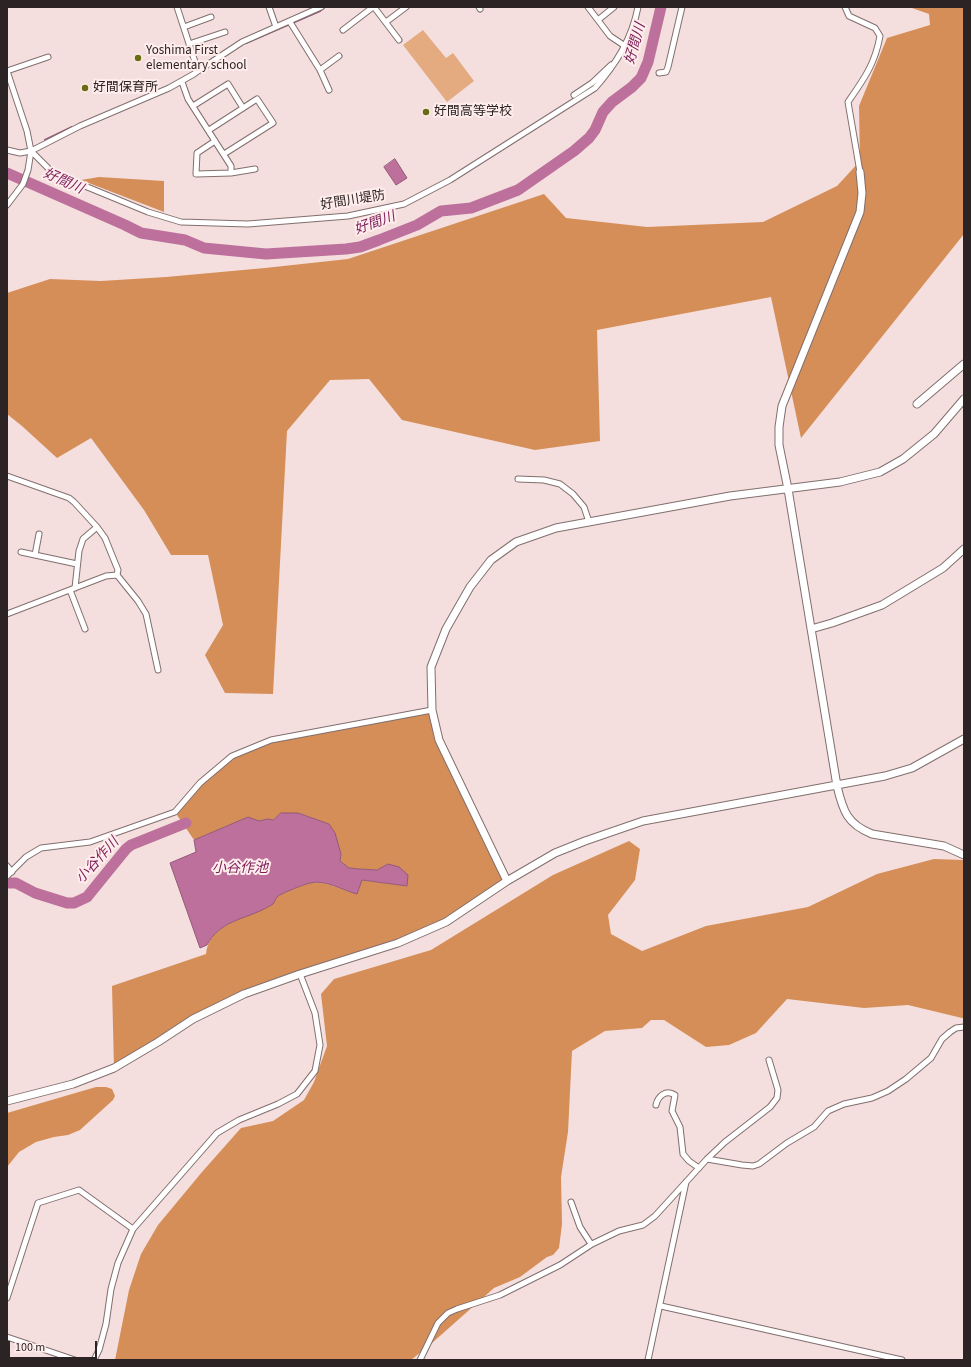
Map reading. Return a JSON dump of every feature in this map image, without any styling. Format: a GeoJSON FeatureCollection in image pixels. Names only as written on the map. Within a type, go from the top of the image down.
{"type":"FeatureCollection","features":[{"type":"Feature","properties":{"kind":"street"},"geometry":{"type":"LineString","coordinates":[[177,7],[198,71]]}},
{"type":"Feature","properties":{"kind":"street"},"geometry":{"type":"LineString","coordinates":[[269,7],[276,27]]}},
{"type":"Feature","properties":{"kind":"street"},"geometry":{"type":"LineString","coordinates":[[7,150],[20,153],[31,151],[80,126],[182,82],[236,45],[276,27],[291,23],[321,7]]}},
{"type":"Feature","properties":{"kind":"street"},"geometry":{"type":"LineString","coordinates":[[343,30],[374,7],[399,40]]}},
{"type":"Feature","properties":{"kind":"street"},"geometry":{"type":"LineString","coordinates":[[386,22],[406,7]]}},
{"type":"Feature","properties":{"kind":"street"},"geometry":{"type":"LineString","coordinates":[[588,7],[610,36],[625,46]]}},
{"type":"Feature","properties":{"kind":"street"},"geometry":{"type":"LineString","coordinates":[[598,20],[614,7]]}},
{"type":"Feature","properties":{"kind":"street","name":"好間川堤防"},"geometry":{"type":"LineString","coordinates":[[31,151],[50,170],[63,177],[148,212],[181,222],[248,224],[348,216],[404,204],[450,180],[595,88],[609,72],[629,39],[638,7]]}},
{"type":"Feature","properties":{"kind":"street"},"geometry":{"type":"LineString","coordinates":[[659,73],[666,72],[668,67],[682,7]]}},
{"type":"Feature","properties":{"kind":"street"},"geometry":{"type":"LineString","coordinates":[[845,7],[849,16],[876,28],[880,36],[878,48],[871,67],[848,102],[860,172],[862,193],[860,212],[782,406],[779,427],[779,445],[788,489],[841,805],[846,816],[861,830],[890,838],[944,846],[964,855]]}},
{"type":"Feature","properties":{"kind":"street"},"geometry":{"type":"LineString","coordinates":[[184,27],[211,17]]}},
{"type":"Feature","properties":{"kind":"street"},"geometry":{"type":"LineString","coordinates":[[291,23],[320,70],[329,90]]}},
{"type":"Feature","properties":{"kind":"street"},"geometry":{"type":"LineString","coordinates":[[189,44],[225,32]]}},
{"type":"Feature","properties":{"kind":"street"},"geometry":{"type":"LineString","coordinates":[[320,70],[339,56]]}},
{"type":"Feature","properties":{"kind":"street"},"geometry":{"type":"LineString","coordinates":[[9,203],[23,184],[28,170],[31,151],[27,131],[7,71],[48,57]]}},
{"type":"Feature","properties":{"kind":"street"},"geometry":{"type":"LineString","coordinates":[[574,95],[592,83],[615,62]]}},
{"type":"Feature","properties":{"kind":"street"},"geometry":{"type":"LineString","coordinates":[[182,82],[188,99],[224,154],[231,166],[232,173]]}},
{"type":"Feature","properties":{"kind":"street"},"geometry":{"type":"LineString","coordinates":[[193,106],[228,84],[243,108]]}},
{"type":"Feature","properties":{"kind":"street"},"geometry":{"type":"LineString","coordinates":[[209,130],[257,100],[273,123],[224,154]]}},
{"type":"Feature","properties":{"kind":"street"},"geometry":{"type":"LineString","coordinates":[[215,141],[197,153],[196,174],[232,173],[255,169]]}},
{"type":"Feature","properties":{"kind":"street"},"geometry":{"type":"LineString","coordinates":[[917,404],[964,364]]}},
{"type":"Feature","properties":{"kind":"street"},"geometry":{"type":"LineString","coordinates":[[507,881],[439,740],[432,710],[431,667],[441,641],[446,629],[470,587],[491,560],[516,542],[556,528],[730,496],[840,482],[880,472],[902,459],[934,434],[964,399]]}},
{"type":"Feature","properties":{"kind":"street"},"geometry":{"type":"LineString","coordinates":[[7,476],[69,498],[97,527],[105,538],[118,570],[117,575],[138,601],[146,614],[158,670]]}},
{"type":"Feature","properties":{"kind":"street"},"geometry":{"type":"LineString","coordinates":[[518,479],[544,480],[560,484],[573,494],[584,507],[589,522]]}},
{"type":"Feature","properties":{"kind":"street"},"geometry":{"type":"LineString","coordinates":[[85,629],[73,589],[79,551],[83,539],[97,527]]}},
{"type":"Feature","properties":{"kind":"street"},"geometry":{"type":"LineString","coordinates":[[35,555],[39,534]]}},
{"type":"Feature","properties":{"kind":"street"},"geometry":{"type":"LineString","coordinates":[[811,629],[882,605],[943,568],[964,549]]}},
{"type":"Feature","properties":{"kind":"street"},"geometry":{"type":"LineString","coordinates":[[21,552],[78,564]]}},
{"type":"Feature","properties":{"kind":"street"},"geometry":{"type":"LineString","coordinates":[[7,614],[106,576],[117,575]]}},
{"type":"Feature","properties":{"kind":"street"},"geometry":{"type":"LineString","coordinates":[[7,876],[26,857],[41,848],[90,842],[175,812],[200,783],[232,756],[271,740],[432,710]]}},
{"type":"Feature","properties":{"kind":"street"},"geometry":{"type":"LineString","coordinates":[[7,1101],[73,1084],[114,1068],[193,1019],[244,994],[300,974],[398,943],[446,922],[507,881],[555,853],[643,821],[885,776],[912,768],[964,739]]}},
{"type":"Feature","properties":{"kind":"street"},"geometry":{"type":"LineString","coordinates":[[7,866],[12,872]]}},
{"type":"Feature","properties":{"kind":"street"},"geometry":{"type":"LineString","coordinates":[[94,1360],[99,1350],[106,1324],[118,1263],[133,1230],[217,1133],[239,1120],[298,1094],[315,1071],[320,1045],[315,1013],[300,974]]}},
{"type":"Feature","properties":{"kind":"street"},"geometry":{"type":"LineString","coordinates":[[707,1159],[746,1166],[759,1164],[787,1143],[814,1128],[828,1111],[844,1104],[872,1098],[888,1091],[906,1079],[931,1058],[942,1039],[956,1028],[964,1027]]}},
{"type":"Feature","properties":{"kind":"street"},"geometry":{"type":"LineString","coordinates":[[420,1360],[438,1323],[448,1314],[457,1309],[500,1295],[560,1264],[591,1244],[619,1231],[643,1225],[655,1216],[707,1159],[770,1107],[777,1098],[778,1090],[769,1060]]}},
{"type":"Feature","properties":{"kind":"street"},"geometry":{"type":"LineString","coordinates":[[656,1105],[659,1097],[664,1093],[671,1092],[675,1095],[672,1111],[680,1127],[682,1154],[699,1168]]}},
{"type":"Feature","properties":{"kind":"street"},"geometry":{"type":"LineString","coordinates":[[648,1360],[686,1182]]}},
{"type":"Feature","properties":{"kind":"street"},"geometry":{"type":"LineString","coordinates":[[7,1298],[38,1203],[79,1190],[133,1230]]}},
{"type":"Feature","properties":{"kind":"street"},"geometry":{"type":"LineString","coordinates":[[571,1202],[580,1227],[591,1244]]}},
{"type":"Feature","properties":{"kind":"street"},"geometry":{"type":"LineString","coordinates":[[660,1306],[902,1360]]}},
{"type":"Feature","properties":{"kind":"street"},"geometry":{"type":"LineString","coordinates":[[7,1337],[75,1360]]}},
{"type":"Feature","properties":{"kind":"shaded area"},"geometry":{"type":"Polygon","coordinates":[[[909,7],[964,7],[964,234],[801,438],[771,297],[597,330],[600,441],[535,450],[402,420],[369,379],[330,380],[287,431],[273,694],[225,693],[205,655],[223,625],[208,555],[171,555],[144,510],[91,438],[57,458],[7,414],[7,293],[50,279],[101,281],[166,277],[348,259],[544,194],[566,218],[647,227],[763,222],[837,186],[860,161],[859,106],[887,38],[930,25],[929,14],[909,7]]]}},
{"type":"Feature","properties":{"kind":"shaded area"},"geometry":{"type":"Polygon","coordinates":[[[423,30],[446,58],[453,53],[474,81],[447,102],[403,45],[423,30]]]}},
{"type":"Feature","properties":{"kind":"shaded area"},"geometry":{"type":"Polygon","coordinates":[[[99,177],[164,181],[164,212],[81,180],[99,177]]]}},
{"type":"Feature","properties":{"kind":"shaded area"},"geometry":{"type":"Polygon","coordinates":[[[432,710],[439,740],[507,881],[446,922],[398,943],[300,974],[193,1019],[114,1068],[112,986],[206,954],[214,935],[222,928],[240,918],[261,910],[273,903],[278,896],[303,885],[316,882],[322,883],[357,894],[361,880],[407,886],[388,864],[377,870],[349,868],[340,861],[341,854],[329,824],[298,813],[281,813],[273,820],[268,819],[259,821],[248,817],[194,840],[175,812],[200,783],[232,756],[271,740],[432,710]]]}},
{"type":"Feature","properties":{"kind":"shaded area"},"geometry":{"type":"Polygon","coordinates":[[[629,841],[640,849],[635,880],[608,915],[611,934],[642,951],[706,926],[808,907],[877,874],[934,859],[964,860],[964,1018],[908,1005],[864,1008],[787,999],[756,1033],[729,1045],[706,1047],[664,1020],[651,1020],[642,1028],[605,1031],[572,1051],[568,1132],[561,1177],[562,1224],[559,1248],[553,1255],[547,1257],[520,1277],[494,1288],[411,1360],[115,1360],[129,1290],[141,1254],[158,1225],[241,1128],[273,1121],[304,1100],[314,1082],[327,1046],[321,994],[334,979],[431,950],[553,875],[629,841]]]}},
{"type":"Feature","properties":{"kind":"shaded area"},"geometry":{"type":"Polygon","coordinates":[[[96,1087],[106,1087],[112,1089],[115,1096],[113,1100],[80,1130],[68,1135],[36,1142],[19,1152],[7,1167],[7,1113],[96,1087]]]}},
{"type":"Feature","properties":{"kind":"water"},"geometry":{"type":"Polygon","coordinates":[[[395,159],[407,178],[396,185],[384,167],[395,159]]]}},
{"type":"Feature","properties":{"kind":"water","name":"小谷作池"},"geometry":{"type":"Polygon","coordinates":[[[281,813],[298,813],[329,824],[335,833],[341,854],[340,861],[349,868],[377,870],[388,864],[399,867],[408,875],[407,886],[362,880],[357,894],[322,882],[307,884],[278,896],[273,904],[266,908],[224,926],[212,937],[207,945],[200,948],[170,863],[196,852],[194,840],[248,817],[259,821],[268,819],[273,820],[281,813]]]}},
{"type":"Feature","properties":{"kind":"waterway"},"geometry":{"type":"LineString","coordinates":[[246,43],[320,11],[325,7]]}},
{"type":"Feature","properties":{"kind":"waterway","name":"好間川"},"geometry":{"type":"LineString","coordinates":[[7,173],[141,233],[185,240],[204,248],[266,254],[360,247],[417,225],[441,211],[471,208],[518,190],[574,151],[589,138],[595,130],[603,112],[612,102],[641,78],[648,62],[661,7]]}},
{"type":"Feature","properties":{"kind":"waterway"},"geometry":{"type":"LineString","coordinates":[[45,140],[72,127]]}},
{"type":"Feature","properties":{"kind":"waterway","name":"小谷作川"},"geometry":{"type":"LineString","coordinates":[[9,883],[16,883],[35,893],[67,903],[74,903],[87,897],[126,849],[131,845],[186,823]]}},
{"type":"Feature","properties":{"kind":"place","name":"Yoshima First elementary school"},"geometry":{"type":"Point","coordinates":[138,58]}},
{"type":"Feature","properties":{"kind":"place","name":"好間保育所"},"geometry":{"type":"Point","coordinates":[85,88]}},
{"type":"Feature","properties":{"kind":"place","name":"好間高等学校"},"geometry":{"type":"Point","coordinates":[426,112]}}]}
